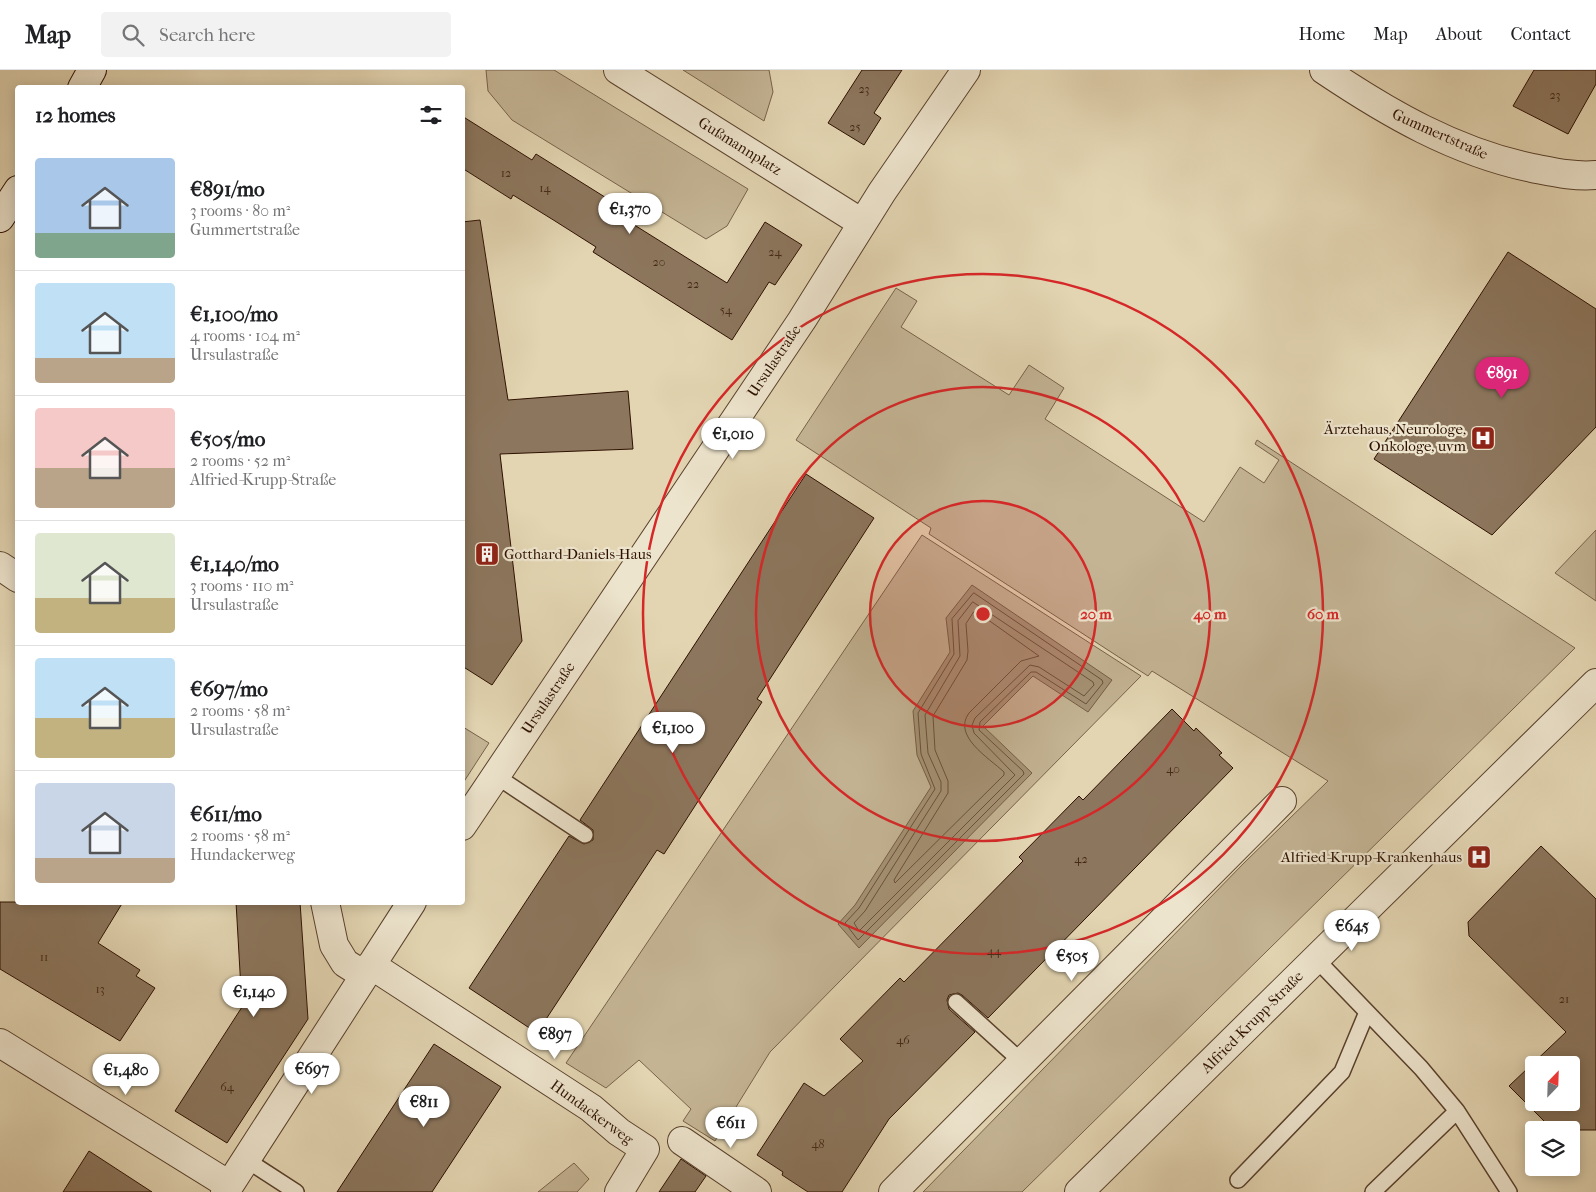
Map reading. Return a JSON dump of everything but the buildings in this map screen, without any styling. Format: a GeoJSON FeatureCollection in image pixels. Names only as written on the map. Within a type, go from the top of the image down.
{"type":"FeatureCollection","features":[{"type":"Feature","properties":{"kind":"street"},"geometry":{"type":"LineString","coordinates":[[84,85],[92,70]]}},
{"type":"Feature","properties":{"kind":"street","name":"Gußmannplatz"},"geometry":{"type":"LineString","coordinates":[[618,70],[862,223]]}},
{"type":"Feature","properties":{"kind":"street","name":"Ursulastraße"},"geometry":{"type":"LineString","coordinates":[[465,822],[802,320],[862,223],[966,70]]}},
{"type":"Feature","properties":{"kind":"street","name":"Gummertstraße"},"geometry":{"type":"LineString","coordinates":[[1324,70],[1389,112],[1470,150],[1548,171],[1573,176],[1596,176]]}},
{"type":"Feature","properties":{"kind":"street"},"geometry":{"type":"LineString","coordinates":[[0,218],[15,195]]}},
{"type":"Feature","properties":{"kind":"street"},"geometry":{"type":"LineString","coordinates":[[0,566],[15,576]]}},
{"type":"Feature","properties":{"kind":"street","name":"Alfried-Krupp-Straße"},"geometry":{"type":"LineString","coordinates":[[1079,1192],[1596,683]]}},
{"type":"Feature","properties":{"kind":"street"},"geometry":{"type":"LineString","coordinates":[[892,1192],[1282,801]]}},
{"type":"Feature","properties":{"kind":"street"},"geometry":{"type":"LineString","coordinates":[[326,905],[334,945],[345,963],[368,970]]}},
{"type":"Feature","properties":{"kind":"street"},"geometry":{"type":"LineString","coordinates":[[0,1044],[227,1189],[410,905]]}},
{"type":"Feature","properties":{"kind":"street","name":"Hundackerweg"},"geometry":{"type":"LineString","coordinates":[[368,970],[591,1108],[619,1132],[645,1149],[619,1192]]}},
{"type":"Feature","properties":{"kind":"street"},"geometry":{"type":"LineString","coordinates":[[682,1141],[758,1192]]}},
{"type":"Feature","properties":{"kind":"lane"},"geometry":{"type":"LineString","coordinates":[[496,776],[585,834]]}},
{"type":"Feature","properties":{"kind":"lane"},"geometry":{"type":"LineString","coordinates":[[1316,958],[1421,1068],[1457,1111],[1510,1192]]}},
{"type":"Feature","properties":{"kind":"lane"},"geometry":{"type":"LineString","coordinates":[[956,1002],[1022,1062]]}},
{"type":"Feature","properties":{"kind":"lane"},"geometry":{"type":"LineString","coordinates":[[1238,1180],[1342,1072],[1367,1012]]}},
{"type":"Feature","properties":{"kind":"lane"},"geometry":{"type":"LineString","coordinates":[[1373,1192],[1457,1111]]}},
{"type":"Feature","properties":{"kind":"lane"},"geometry":{"type":"LineString","coordinates":[[245,1160],[296,1192]]}},
{"type":"Feature","properties":{"kind":"shaded area"},"geometry":{"type":"Polygon","coordinates":[[[486,70],[554,70],[748,189],[727,226],[706,239],[512,120],[488,91],[486,70]]]}},
{"type":"Feature","properties":{"kind":"shaded area"},"geometry":{"type":"Polygon","coordinates":[[[683,70],[769,70],[773,92],[764,121],[683,70]]]}},
{"type":"Feature","properties":{"kind":"shaded area"},"geometry":{"type":"Polygon","coordinates":[[[896,288],[917,301],[901,327],[1009,395],[1029,365],[1064,388],[1045,419],[1204,522],[1240,467],[1264,483],[1279,460],[1255,444],[1257,440],[1575,648],[1022,1192],[923,1192],[1244,863],[1328,781],[1152,671],[1148,676],[929,534],[931,528],[796,440],[896,288]]]}},
{"type":"Feature","properties":{"kind":"shaded area"},"geometry":{"type":"Polygon","coordinates":[[[1596,530],[1596,601],[1555,573],[1596,530]]]}},
{"type":"Feature","properties":{"kind":"shaded area"},"geometry":{"type":"Polygon","coordinates":[[[922,535],[1141,676],[770,1052],[715,1141],[683,1121],[691,1109],[639,1060],[606,1088],[566,1063],[922,535]]]}},
{"type":"Feature","properties":{"kind":"shaded area"},"geometry":{"type":"Polygon","coordinates":[[[465,728],[489,743],[465,780],[465,728]]]}},
{"type":"Feature","properties":{"kind":"shaded area"},"geometry":{"type":"Polygon","coordinates":[[[574,1163],[589,1179],[577,1192],[538,1192],[574,1163]]]}},
{"type":"Feature","properties":{"kind":"water"},"geometry":{"type":"Polygon","coordinates":[[[972,585],[1112,680],[1088,712],[1033,676],[983,726],[1032,773],[859,948],[838,924],[855,905],[931,787],[917,755],[913,711],[950,652],[946,618],[972,585]]]}},
{"type":"Feature","properties":{"kind":"place","name":"Ärztehaus, Neurologe, Onkologe, uvm"},"geometry":{"type":"Point","coordinates":[1483,438]}},
{"type":"Feature","properties":{"kind":"place","name":"Gotthard-Daniels-Haus"},"geometry":{"type":"Point","coordinates":[487,554]}},
{"type":"Feature","properties":{"kind":"place","name":"Alfried-Krupp-Krankenhaus"},"geometry":{"type":"Point","coordinates":[1479,857]}}]}
